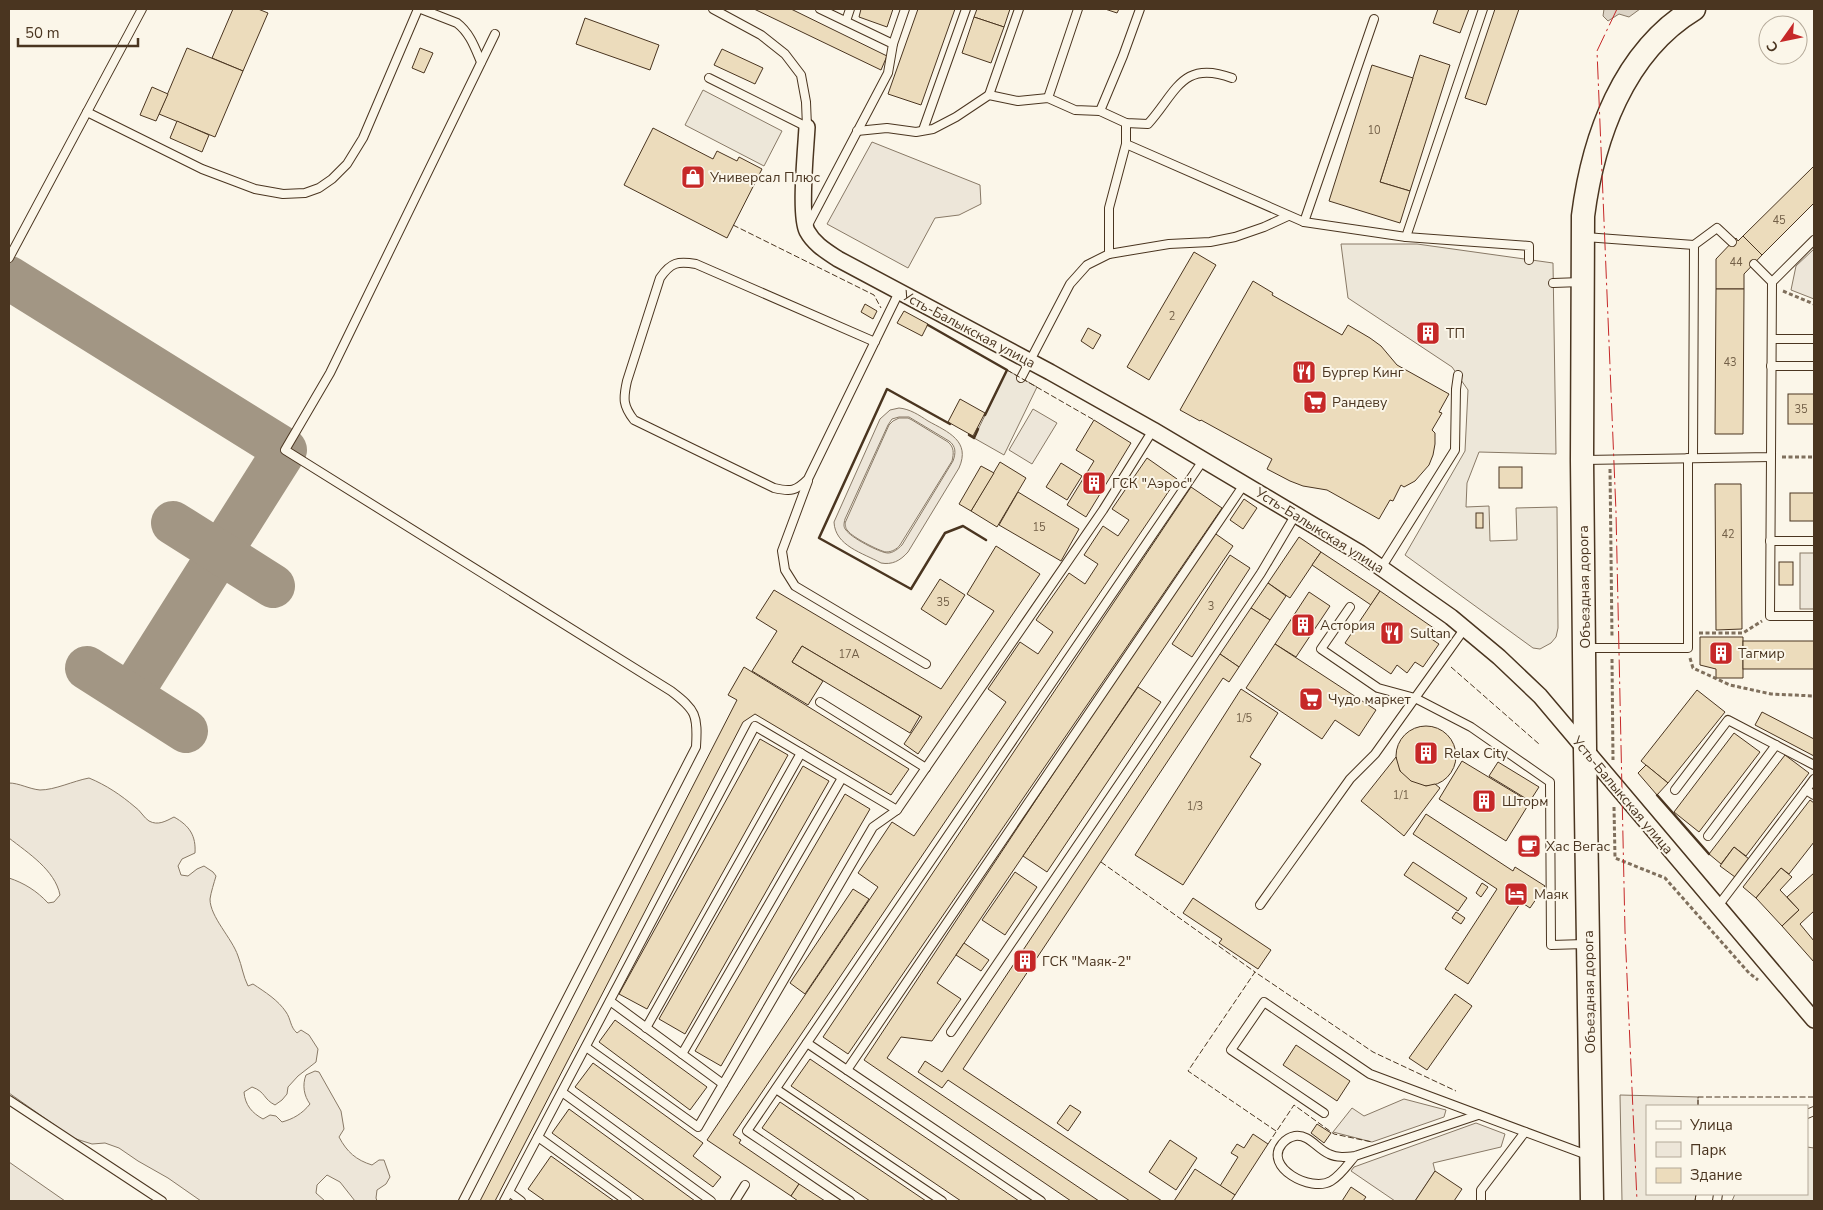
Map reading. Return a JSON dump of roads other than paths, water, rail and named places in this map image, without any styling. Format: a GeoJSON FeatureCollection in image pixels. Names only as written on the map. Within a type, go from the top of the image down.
{"type":"FeatureCollection","features":[{"type":"Feature","properties":{"kind":"main road","name":"Объездная дорога"},"geometry":{"type":"LineString","coordinates":[[1592,1201],[1582,460],[1583,216],[1596,148],[1607,118],[1624,82],[1642,55],[1662,34],[1694,9]]}},
{"type":"Feature","properties":{"kind":"street"},"geometry":{"type":"LineString","coordinates":[[806,229],[804,212],[807,127]]}},
{"type":"Feature","properties":{"kind":"street","name":"Усть-Балыкская улица"},"geometry":{"type":"LineString","coordinates":[[806,229],[813,240],[838,259],[1029,361],[1204,459],[1382,568],[1451,617],[1499,657],[1540,696],[1814,1020]]}},
{"type":"Feature","properties":{"kind":"lane"},"geometry":{"type":"LineString","coordinates":[[9,258],[142,9]]}},
{"type":"Feature","properties":{"kind":"lane"},"geometry":{"type":"LineString","coordinates":[[87,112],[202,169],[255,189],[284,194],[304,193],[319,188],[332,179],[347,164],[363,138],[420,9],[462,27],[473,43],[481,62]]}},
{"type":"Feature","properties":{"kind":"lane"},"geometry":{"type":"LineString","coordinates":[[709,78],[807,127],[806,102],[801,75],[785,54],[761,34],[714,9]]}},
{"type":"Feature","properties":{"kind":"lane"},"geometry":{"type":"LineString","coordinates":[[820,9],[893,44]]}},
{"type":"Feature","properties":{"kind":"lane"},"geometry":{"type":"LineString","coordinates":[[846,21],[850,9]]}},
{"type":"Feature","properties":{"kind":"lane"},"geometry":{"type":"LineString","coordinates":[[806,229],[888,73],[893,44],[905,9]]}},
{"type":"Feature","properties":{"kind":"lane"},"geometry":{"type":"LineString","coordinates":[[923,130],[966,9]]}},
{"type":"Feature","properties":{"kind":"lane"},"geometry":{"type":"LineString","coordinates":[[857,132],[887,128],[916,132],[933,129],[956,117],[988,95],[1019,9]]}},
{"type":"Feature","properties":{"kind":"lane"},"geometry":{"type":"LineString","coordinates":[[1048,98],[1078,9]]}},
{"type":"Feature","properties":{"kind":"lane"},"geometry":{"type":"LineString","coordinates":[[1100,111],[1124,56],[1140,9]]}},
{"type":"Feature","properties":{"kind":"lane"},"geometry":{"type":"LineString","coordinates":[[1406,237],[1483,9]]}},
{"type":"Feature","properties":{"kind":"lane"},"geometry":{"type":"LineString","coordinates":[[1304,222],[1374,19]]}},
{"type":"Feature","properties":{"kind":"lane"},"geometry":{"type":"LineString","coordinates":[[462,1201],[696,747],[697,724],[690,705],[670,691],[286,450],[330,373],[495,34]]}},
{"type":"Feature","properties":{"kind":"lane"},"geometry":{"type":"LineString","coordinates":[[988,95],[1018,101],[1048,98],[1075,110],[1100,111],[1126,123],[1148,124],[1180,82],[1198,72],[1216,72],[1232,78]]}},
{"type":"Feature","properties":{"kind":"lane"},"geometry":{"type":"LineString","coordinates":[[1109,254],[1109,208],[1126,144],[1126,123]]}},
{"type":"Feature","properties":{"kind":"lane"},"geometry":{"type":"LineString","coordinates":[[1126,144],[1304,222],[1406,237],[1529,246],[1529,260]]}},
{"type":"Feature","properties":{"kind":"lane"},"geometry":{"type":"LineString","coordinates":[[1021,378],[1070,284],[1087,265],[1109,254],[1169,244],[1218,240],[1264,227],[1288,216]]}},
{"type":"Feature","properties":{"kind":"lane"},"geometry":{"type":"LineString","coordinates":[[1583,237],[1694,245],[1717,228],[1732,242]]}},
{"type":"Feature","properties":{"kind":"lane"},"geometry":{"type":"LineString","coordinates":[[1772,284],[1814,240]]}},
{"type":"Feature","properties":{"kind":"lane"},"geometry":{"type":"LineString","coordinates":[[1584,648],[1688,648],[1694,245]]}},
{"type":"Feature","properties":{"kind":"lane"},"geometry":{"type":"LineString","coordinates":[[808,479],[799,488],[786,491],[774,488],[634,420],[627,411],[623,397],[660,278],[667,268],[681,262],[696,264],[875,342]]}},
{"type":"Feature","properties":{"kind":"lane"},"geometry":{"type":"LineString","coordinates":[[1754,264],[1772,284],[1770,616],[1814,616]]}},
{"type":"Feature","properties":{"kind":"lane"},"geometry":{"type":"LineString","coordinates":[[1553,283],[1582,282]]}},
{"type":"Feature","properties":{"kind":"lane"},"geometry":{"type":"LineString","coordinates":[[899,292],[808,479],[782,551],[785,570],[795,586],[926,664]]}},
{"type":"Feature","properties":{"kind":"lane"},"geometry":{"type":"LineString","coordinates":[[1772,339],[1814,339]]}},
{"type":"Feature","properties":{"kind":"lane"},"geometry":{"type":"LineString","coordinates":[[1771,366],[1814,366]]}},
{"type":"Feature","properties":{"kind":"lane"},"geometry":{"type":"LineString","coordinates":[[1382,568],[1455,450],[1458,375]]}},
{"type":"Feature","properties":{"kind":"lane"},"geometry":{"type":"LineString","coordinates":[[586,1047],[698,1127],[873,827],[897,810],[1102,510],[1153,430]]}},
{"type":"Feature","properties":{"kind":"lane"},"geometry":{"type":"LineString","coordinates":[[1582,460],[1771,457]]}},
{"type":"Feature","properties":{"kind":"lane"},"geometry":{"type":"LineString","coordinates":[[850,1201],[747,1131],[1204,459]]}},
{"type":"Feature","properties":{"kind":"lane"},"geometry":{"type":"LineString","coordinates":[[847,1070],[1245,484]]}},
{"type":"Feature","properties":{"kind":"lane"},"geometry":{"type":"LineString","coordinates":[[951,1032],[1148,743],[1261,573],[1296,514]]}},
{"type":"Feature","properties":{"kind":"lane"},"geometry":{"type":"LineString","coordinates":[[1770,541],[1814,541]]}},
{"type":"Feature","properties":{"kind":"lane"},"geometry":{"type":"LineString","coordinates":[[1350,607],[1322,649],[1378,688],[1415,698],[1470,727],[1550,782],[1551,945],[1588,944]]}},
{"type":"Feature","properties":{"kind":"lane"},"geometry":{"type":"LineString","coordinates":[[1260,905],[1350,779],[1375,754],[1465,628]]}},
{"type":"Feature","properties":{"kind":"lane"},"geometry":{"type":"LineString","coordinates":[[820,702],[926,768]]}},
{"type":"Feature","properties":{"kind":"lane"},"geometry":{"type":"LineString","coordinates":[[1674,790],[1728,720],[1814,765]]}},
{"type":"Feature","properties":{"kind":"lane"},"geometry":{"type":"LineString","coordinates":[[504,1201],[755,726],[897,810]]}},
{"type":"Feature","properties":{"kind":"lane"},"geometry":{"type":"LineString","coordinates":[[1708,836],[1776,745]]}},
{"type":"Feature","properties":{"kind":"lane"},"geometry":{"type":"LineString","coordinates":[[646,1028],[801,753]]}},
{"type":"Feature","properties":{"kind":"lane"},"geometry":{"type":"LineString","coordinates":[[682,1054],[842,778]]}},
{"type":"Feature","properties":{"kind":"lane"},"geometry":{"type":"LineString","coordinates":[[1718,906],[1814,779]]}},
{"type":"Feature","properties":{"kind":"lane"},"geometry":{"type":"LineString","coordinates":[[1806,790],[1814,795]]}},
{"type":"Feature","properties":{"kind":"lane"},"geometry":{"type":"LineString","coordinates":[[610,1001],[723,1084]]}},
{"type":"Feature","properties":{"kind":"lane"},"geometry":{"type":"LineString","coordinates":[[1324,1113],[1232,1050],[1264,1002],[1370,1074],[1592,1157]]}},
{"type":"Feature","properties":{"kind":"lane"},"geometry":{"type":"LineString","coordinates":[[807,1043],[1041,1201]]}},
{"type":"Feature","properties":{"kind":"lane"},"geometry":{"type":"LineString","coordinates":[[776,1089],[942,1201]]}},
{"type":"Feature","properties":{"kind":"lane"},"geometry":{"type":"LineString","coordinates":[[562,1092],[711,1201]]}},
{"type":"Feature","properties":{"kind":"lane"},"geometry":{"type":"LineString","coordinates":[[9,1100],[162,1201]]}},
{"type":"Feature","properties":{"kind":"lane"},"geometry":{"type":"LineString","coordinates":[[1355,1156],[1332,1180],[1321,1185],[1308,1184],[1294,1176],[1283,1168],[1277,1159],[1278,1149],[1285,1140],[1296,1136],[1306,1138],[1328,1154],[1343,1158],[1355,1156],[1478,1115]]}},
{"type":"Feature","properties":{"kind":"lane"},"geometry":{"type":"LineString","coordinates":[[1481,1201],[1481,1190],[1524,1132]]}},
{"type":"Feature","properties":{"kind":"lane"},"geometry":{"type":"LineString","coordinates":[[538,1137],[627,1201]]}},
{"type":"Feature","properties":{"kind":"lane"},"geometry":{"type":"LineString","coordinates":[[735,1201],[745,1185]]}},
{"type":"Feature","properties":{"kind":"lane"},"geometry":{"type":"LineString","coordinates":[[509,1192],[521,1201]]}},
{"type":"Feature","properties":{"kind":"place","name":"Универсал Плюс"},"geometry":{"type":"Point","coordinates":[693,177]}},
{"type":"Feature","properties":{"kind":"place","name":"ТП"},"geometry":{"type":"Point","coordinates":[1428,333]}},
{"type":"Feature","properties":{"kind":"place","name":"Бургер Кинг"},"geometry":{"type":"Point","coordinates":[1304,372]}},
{"type":"Feature","properties":{"kind":"place","name":"Рандеву"},"geometry":{"type":"Point","coordinates":[1315,402]}},
{"type":"Feature","properties":{"kind":"place","name":"ГСК \"Аэрос\""},"geometry":{"type":"Point","coordinates":[1094,483]}},
{"type":"Feature","properties":{"kind":"place","name":"Астория"},"geometry":{"type":"Point","coordinates":[1303,625]}},
{"type":"Feature","properties":{"kind":"place","name":"Sultan"},"geometry":{"type":"Point","coordinates":[1392,633]}},
{"type":"Feature","properties":{"kind":"place","name":"Тагмир"},"geometry":{"type":"Point","coordinates":[1721,653]}},
{"type":"Feature","properties":{"kind":"place","name":"Чудо маркет"},"geometry":{"type":"Point","coordinates":[1311,699]}},
{"type":"Feature","properties":{"kind":"place","name":"Relax City"},"geometry":{"type":"Point","coordinates":[1426,753]}},
{"type":"Feature","properties":{"kind":"place","name":"Шторм"},"geometry":{"type":"Point","coordinates":[1484,801]}},
{"type":"Feature","properties":{"kind":"place","name":"Хас Вегас"},"geometry":{"type":"Point","coordinates":[1529,846]}},
{"type":"Feature","properties":{"kind":"place","name":"Маяк"},"geometry":{"type":"Point","coordinates":[1516,894]}},
{"type":"Feature","properties":{"kind":"place","name":"ГСК \"Маяк-2\""},"geometry":{"type":"Point","coordinates":[1025,961]}}]}
